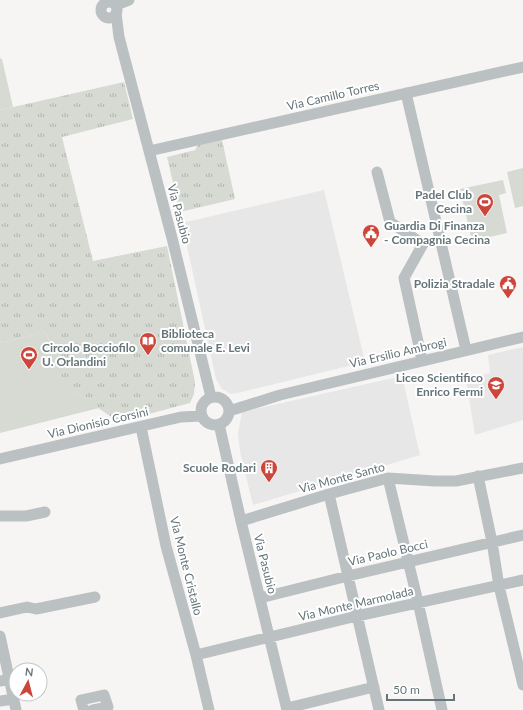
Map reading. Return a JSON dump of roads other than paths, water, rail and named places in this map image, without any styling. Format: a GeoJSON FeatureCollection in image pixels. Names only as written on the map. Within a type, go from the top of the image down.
{"type":"FeatureCollection","features":[{"type":"Feature","properties":{"kind":"street"},"geometry":{"type":"LineString","coordinates":[[115,5],[129,0]]}},
{"type":"Feature","properties":{"kind":"street","name":"Via Pasubio"},"geometry":{"type":"LineString","coordinates":[[119,37],[103,8],[106,2],[115,5],[119,37],[172,238],[211,398]]}},
{"type":"Feature","properties":{"kind":"street","name":"Via Camillo Torres"},"geometry":{"type":"LineString","coordinates":[[149,151],[523,67]]}},
{"type":"Feature","properties":{"kind":"street"},"geometry":{"type":"LineString","coordinates":[[406,93],[466,350]]}},
{"type":"Feature","properties":{"kind":"street"},"geometry":{"type":"LineString","coordinates":[[377,172],[390,222],[422,244],[404,278],[422,360]]}},
{"type":"Feature","properties":{"kind":"street","name":"Via Ersilio Ambrogi"},"geometry":{"type":"LineString","coordinates":[[228,407],[523,337]]}},
{"type":"Feature","properties":{"kind":"street"},"geometry":{"type":"LineString","coordinates":[[216,397],[222,399],[228,407],[228,417],[224,422],[219,424],[212,425],[206,422],[202,416],[201,408],[204,402],[211,398],[216,397]]}},
{"type":"Feature","properties":{"kind":"street","name":"Via Dionisio Corsini"},"geometry":{"type":"LineString","coordinates":[[0,459],[181,417],[202,416]]}},
{"type":"Feature","properties":{"kind":"street","name":"Via Pasubio"},"geometry":{"type":"LineString","coordinates":[[219,424],[287,709]]}},
{"type":"Feature","properties":{"kind":"street","name":"Via Monte Cristallo"},"geometry":{"type":"LineString","coordinates":[[141,427],[166,546],[196,655],[209,710]]}},
{"type":"Feature","properties":{"kind":"street","name":"Via Monte Santo"},"geometry":{"type":"LineString","coordinates":[[241,521],[329,494],[388,478],[456,481],[523,468]]}},
{"type":"Feature","properties":{"kind":"street"},"geometry":{"type":"LineString","coordinates":[[478,476],[492,542],[499,586],[523,685]]}},
{"type":"Feature","properties":{"kind":"street"},"geometry":{"type":"LineString","coordinates":[[388,478],[442,710]]}},
{"type":"Feature","properties":{"kind":"street"},"geometry":{"type":"LineString","coordinates":[[329,494],[379,710]]}},
{"type":"Feature","properties":{"kind":"street"},"geometry":{"type":"LineString","coordinates":[[0,516],[26,516],[45,512]]}},
{"type":"Feature","properties":{"kind":"street","name":"Via Paolo Bocci"},"geometry":{"type":"LineString","coordinates":[[260,598],[523,535]]}},
{"type":"Feature","properties":{"kind":"street","name":"Via Monte Marmolada"},"geometry":{"type":"LineString","coordinates":[[196,655],[418,602],[523,580]]}},
{"type":"Feature","properties":{"kind":"street"},"geometry":{"type":"LineString","coordinates":[[0,613],[27,607],[36,609],[95,597]]}},
{"type":"Feature","properties":{"kind":"street"},"geometry":{"type":"LineString","coordinates":[[0,636],[5,680]]}},
{"type":"Feature","properties":{"kind":"street"},"geometry":{"type":"LineString","coordinates":[[287,709],[374,687]]}},
{"type":"Feature","properties":{"kind":"street"},"geometry":{"type":"LineString","coordinates":[[84,710],[82,700],[104,695],[108,707],[93,710]]}},
{"type":"Feature","properties":{"kind":"place","name":"Padel Club Cecina"},"geometry":{"type":"Point","coordinates":[485,217]}},
{"type":"Feature","properties":{"kind":"place","name":"Guardia Di Finanza - Compagnia Cecina"},"geometry":{"type":"Point","coordinates":[371,248]}},
{"type":"Feature","properties":{"kind":"place","name":"Polizia Stradale"},"geometry":{"type":"Point","coordinates":[508,299]}},
{"type":"Feature","properties":{"kind":"place","name":"Biblioteca comunale E. Levi"},"geometry":{"type":"Point","coordinates":[148,356]}},
{"type":"Feature","properties":{"kind":"place","name":"Circolo Bocciofilo U. Orlandini"},"geometry":{"type":"Point","coordinates":[29,370]}},
{"type":"Feature","properties":{"kind":"place","name":"Liceo Scientifico Enrico Fermi"},"geometry":{"type":"Point","coordinates":[496,400]}},
{"type":"Feature","properties":{"kind":"place","name":"Scuole Rodari"},"geometry":{"type":"Point","coordinates":[269,483]}}]}
